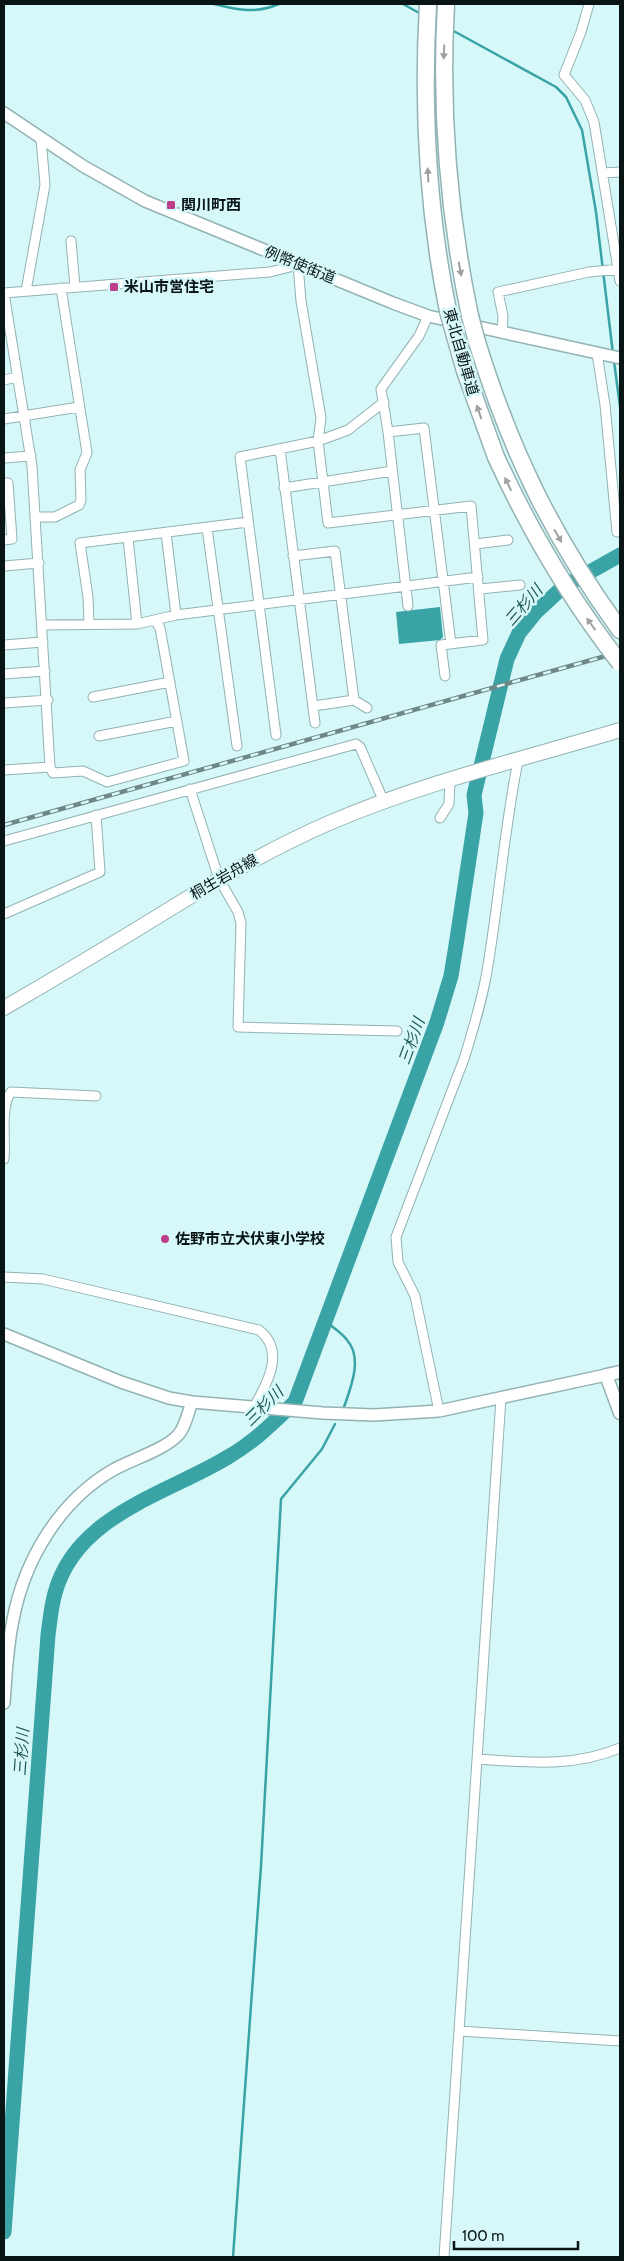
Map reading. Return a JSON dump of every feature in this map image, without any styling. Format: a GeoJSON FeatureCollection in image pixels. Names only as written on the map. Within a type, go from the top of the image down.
{"type":"FeatureCollection","features":[{"type":"Feature","properties":{"kind":"highway","name":"東北自動車道"},"geometry":{"type":"LineString","coordinates":[[428,4],[425,120],[428,186],[432,224],[448,311],[467,379],[496,458],[531,529],[561,581],[620,663]]}},
{"type":"Feature","properties":{"kind":"highway","name":"東北自動車道"},"geometry":{"type":"LineString","coordinates":[[446,4],[444,119],[453,221],[470,316],[477,342],[502,419],[530,484],[578,570],[620,630]]}},
{"type":"Feature","properties":{"kind":"main road"},"geometry":{"type":"LineString","coordinates":[[515,762],[620,730]]}},
{"type":"Feature","properties":{"kind":"main road","name":"桐生岩舟線"},"geometry":{"type":"LineString","coordinates":[[4,1008],[261,855],[327,824],[384,802],[515,762]]}},
{"type":"Feature","properties":{"kind":"main road"},"geometry":{"type":"LineString","coordinates":[[620,1372],[606,1376],[620,1413]]}},
{"type":"Feature","properties":{"kind":"street"},"geometry":{"type":"LineString","coordinates":[[589,4],[581,32],[564,75],[582,96],[594,122],[620,281]]}},
{"type":"Feature","properties":{"kind":"street","name":"例幣使街道"},"geometry":{"type":"LineString","coordinates":[[4,113],[42,140],[145,201],[298,265],[428,316],[620,358]]}},
{"type":"Feature","properties":{"kind":"street"},"geometry":{"type":"LineString","coordinates":[[26,291],[45,185],[42,140]]}},
{"type":"Feature","properties":{"kind":"street"},"geometry":{"type":"LineString","coordinates":[[603,173],[620,172]]}},
{"type":"Feature","properties":{"kind":"street"},"geometry":{"type":"LineString","coordinates":[[71,241],[76,287]]}},
{"type":"Feature","properties":{"kind":"street"},"geometry":{"type":"LineString","coordinates":[[155,620],[160,628],[184,761],[106,782],[83,771],[53,773],[50,767],[48,700],[31,456],[4,293],[270,272],[298,265],[321,418],[318,441],[328,523],[433,509],[471,506],[480,589],[483,640],[441,645],[444,676]]}},
{"type":"Feature","properties":{"kind":"street"},"geometry":{"type":"LineString","coordinates":[[502,333],[503,316],[498,292],[592,271],[617,268]]}},
{"type":"Feature","properties":{"kind":"street"},"geometry":{"type":"LineString","coordinates":[[36,517],[55,517],[79,505],[81,500],[80,470],[87,452],[61,288]]}},
{"type":"Feature","properties":{"kind":"street"},"geometry":{"type":"LineString","coordinates":[[408,606],[388,432],[381,389],[419,336],[428,316]]}},
{"type":"Feature","properties":{"kind":"street"},"geometry":{"type":"LineString","coordinates":[[600,354],[617,532]]}},
{"type":"Feature","properties":{"kind":"street"},"geometry":{"type":"LineString","coordinates":[[4,380],[17,376]]}},
{"type":"Feature","properties":{"kind":"street"},"geometry":{"type":"LineString","coordinates":[[276,735],[240,457],[318,441],[348,430],[384,402]]}},
{"type":"Feature","properties":{"kind":"street"},"geometry":{"type":"LineString","coordinates":[[4,419],[79,407]]}},
{"type":"Feature","properties":{"kind":"street"},"geometry":{"type":"LineString","coordinates":[[388,432],[424,428],[451,644]]}},
{"type":"Feature","properties":{"kind":"street"},"geometry":{"type":"LineString","coordinates":[[280,449],[315,723]]}},
{"type":"Feature","properties":{"kind":"street"},"geometry":{"type":"LineString","coordinates":[[4,458],[31,456]]}},
{"type":"Feature","properties":{"kind":"street"},"geometry":{"type":"LineString","coordinates":[[284,488],[392,471]]}},
{"type":"Feature","properties":{"kind":"street"},"geometry":{"type":"LineString","coordinates":[[4,483],[8,483],[12,539],[4,540]]}},
{"type":"Feature","properties":{"kind":"street"},"geometry":{"type":"LineString","coordinates":[[89,623],[88,597],[80,543],[166,534],[248,522]]}},
{"type":"Feature","properties":{"kind":"street"},"geometry":{"type":"LineString","coordinates":[[207,528],[237,746]]}},
{"type":"Feature","properties":{"kind":"street"},"geometry":{"type":"LineString","coordinates":[[166,534],[176,614]]}},
{"type":"Feature","properties":{"kind":"street"},"geometry":{"type":"LineString","coordinates":[[128,538],[137,624]]}},
{"type":"Feature","properties":{"kind":"street"},"geometry":{"type":"LineString","coordinates":[[475,544],[508,540]]}},
{"type":"Feature","properties":{"kind":"street"},"geometry":{"type":"LineString","coordinates":[[293,556],[335,552],[354,700]]}},
{"type":"Feature","properties":{"kind":"street"},"geometry":{"type":"LineString","coordinates":[[4,566],[39,563]]}},
{"type":"Feature","properties":{"kind":"street"},"geometry":{"type":"LineString","coordinates":[[42,625],[89,623],[137,624],[176,614],[478,577]]}},
{"type":"Feature","properties":{"kind":"street"},"geometry":{"type":"LineString","coordinates":[[480,589],[520,585]]}},
{"type":"Feature","properties":{"kind":"street"},"geometry":{"type":"LineString","coordinates":[[4,645],[43,642]]}},
{"type":"Feature","properties":{"kind":"street"},"geometry":{"type":"LineString","coordinates":[[4,674],[46,671]]}},
{"type":"Feature","properties":{"kind":"street"},"geometry":{"type":"LineString","coordinates":[[93,697],[170,682]]}},
{"type":"Feature","properties":{"kind":"street"},"geometry":{"type":"LineString","coordinates":[[4,703],[48,700]]}},
{"type":"Feature","properties":{"kind":"street"},"geometry":{"type":"LineString","coordinates":[[314,706],[354,700],[366,708]]}},
{"type":"Feature","properties":{"kind":"street"},"geometry":{"type":"LineString","coordinates":[[99,736],[178,721]]}},
{"type":"Feature","properties":{"kind":"street"},"geometry":{"type":"LineString","coordinates":[[4,841],[356,744],[360,747],[384,802]]}},
{"type":"Feature","properties":{"kind":"street"},"geometry":{"type":"LineString","coordinates":[[439,1411],[415,1296],[398,1262],[396,1237],[464,1059],[473,1029],[487,972],[515,762]]}},
{"type":"Feature","properties":{"kind":"street"},"geometry":{"type":"LineString","coordinates":[[4,770],[50,767]]}},
{"type":"Feature","properties":{"kind":"street"},"geometry":{"type":"LineString","coordinates":[[440,818],[449,804],[455,779]]}},
{"type":"Feature","properties":{"kind":"street"},"geometry":{"type":"LineString","coordinates":[[190,789],[219,879],[238,912],[241,923],[238,1027],[396,1031]]}},
{"type":"Feature","properties":{"kind":"street"},"geometry":{"type":"LineString","coordinates":[[4,914],[100,872],[96,815]]}},
{"type":"Feature","properties":{"kind":"street"},"geometry":{"type":"LineString","coordinates":[[4,1159],[5,1107],[6,1098],[11,1092],[96,1096]]}},
{"type":"Feature","properties":{"kind":"street"},"geometry":{"type":"LineString","coordinates":[[4,1277],[43,1279],[259,1330],[266,1336],[271,1346],[273,1366],[270,1378],[254,1407]]}},
{"type":"Feature","properties":{"kind":"street"},"geometry":{"type":"LineString","coordinates":[[4,1334],[121,1382],[170,1398],[192,1402],[323,1413],[374,1415],[439,1411],[606,1376]]}},
{"type":"Feature","properties":{"kind":"street"},"geometry":{"type":"LineString","coordinates":[[444,2257],[501,1398]]}},
{"type":"Feature","properties":{"kind":"street"},"geometry":{"type":"LineString","coordinates":[[4,1703],[13,1619],[29,1568],[42,1542],[61,1514],[84,1491],[112,1470],[167,1443],[178,1435],[192,1402]]}},
{"type":"Feature","properties":{"kind":"street"},"geometry":{"type":"LineString","coordinates":[[477,1759],[552,1763],[576,1762],[597,1758],[620,1748]]}},
{"type":"Feature","properties":{"kind":"street"},"geometry":{"type":"LineString","coordinates":[[459,2031],[620,2042]]}},
{"type":"Feature","properties":{"kind":"water"},"geometry":{"type":"Polygon","coordinates":[[[440,607],[443,637],[440,640],[399,644],[396,612],[440,607]]]}},
{"type":"Feature","properties":{"kind":"waterway"},"geometry":{"type":"LineString","coordinates":[[214,4],[247,10],[262,9],[279,4]]}},
{"type":"Feature","properties":{"kind":"waterway"},"geometry":{"type":"LineString","coordinates":[[403,4],[421,14]]}},
{"type":"Feature","properties":{"kind":"waterway"},"geometry":{"type":"LineString","coordinates":[[450,29],[556,87],[566,97],[582,130],[596,212],[613,354]]}},
{"type":"Feature","properties":{"kind":"waterway"},"geometry":{"type":"LineString","coordinates":[[614,361],[620,407]]}},
{"type":"Feature","properties":{"kind":"waterway","name":"三杉川"},"geometry":{"type":"LineString","coordinates":[[4,2232],[48,1635],[55,1593],[66,1566],[82,1544],[103,1525],[126,1510],[228,1457],[246,1445],[295,1402],[437,1022],[451,976],[476,813],[474,795],[507,659],[519,633],[536,612],[563,587],[620,555]]}},
{"type":"Feature","properties":{"kind":"waterway"},"geometry":{"type":"LineString","coordinates":[[327,1322],[345,1337],[352,1347],[354,1355],[354,1373],[344,1407]]}},
{"type":"Feature","properties":{"kind":"waterway"},"geometry":{"type":"LineString","coordinates":[[233,2257],[261,1866],[281,1499],[322,1449],[335,1424]]}},
{"type":"Feature","properties":{"kind":"railway"},"geometry":{"type":"LineString","coordinates":[[4,825],[620,652]]}},
{"type":"Feature","properties":{"kind":"place","name":"関川町西"},"geometry":{"type":"Point","coordinates":[171,205]}},
{"type":"Feature","properties":{"kind":"place","name":"米山市営住宅"},"geometry":{"type":"Point","coordinates":[114,287]}},
{"type":"Feature","properties":{"kind":"place","name":"佐野市立犬伏東小学校"},"geometry":{"type":"Point","coordinates":[165,1239]}}]}
